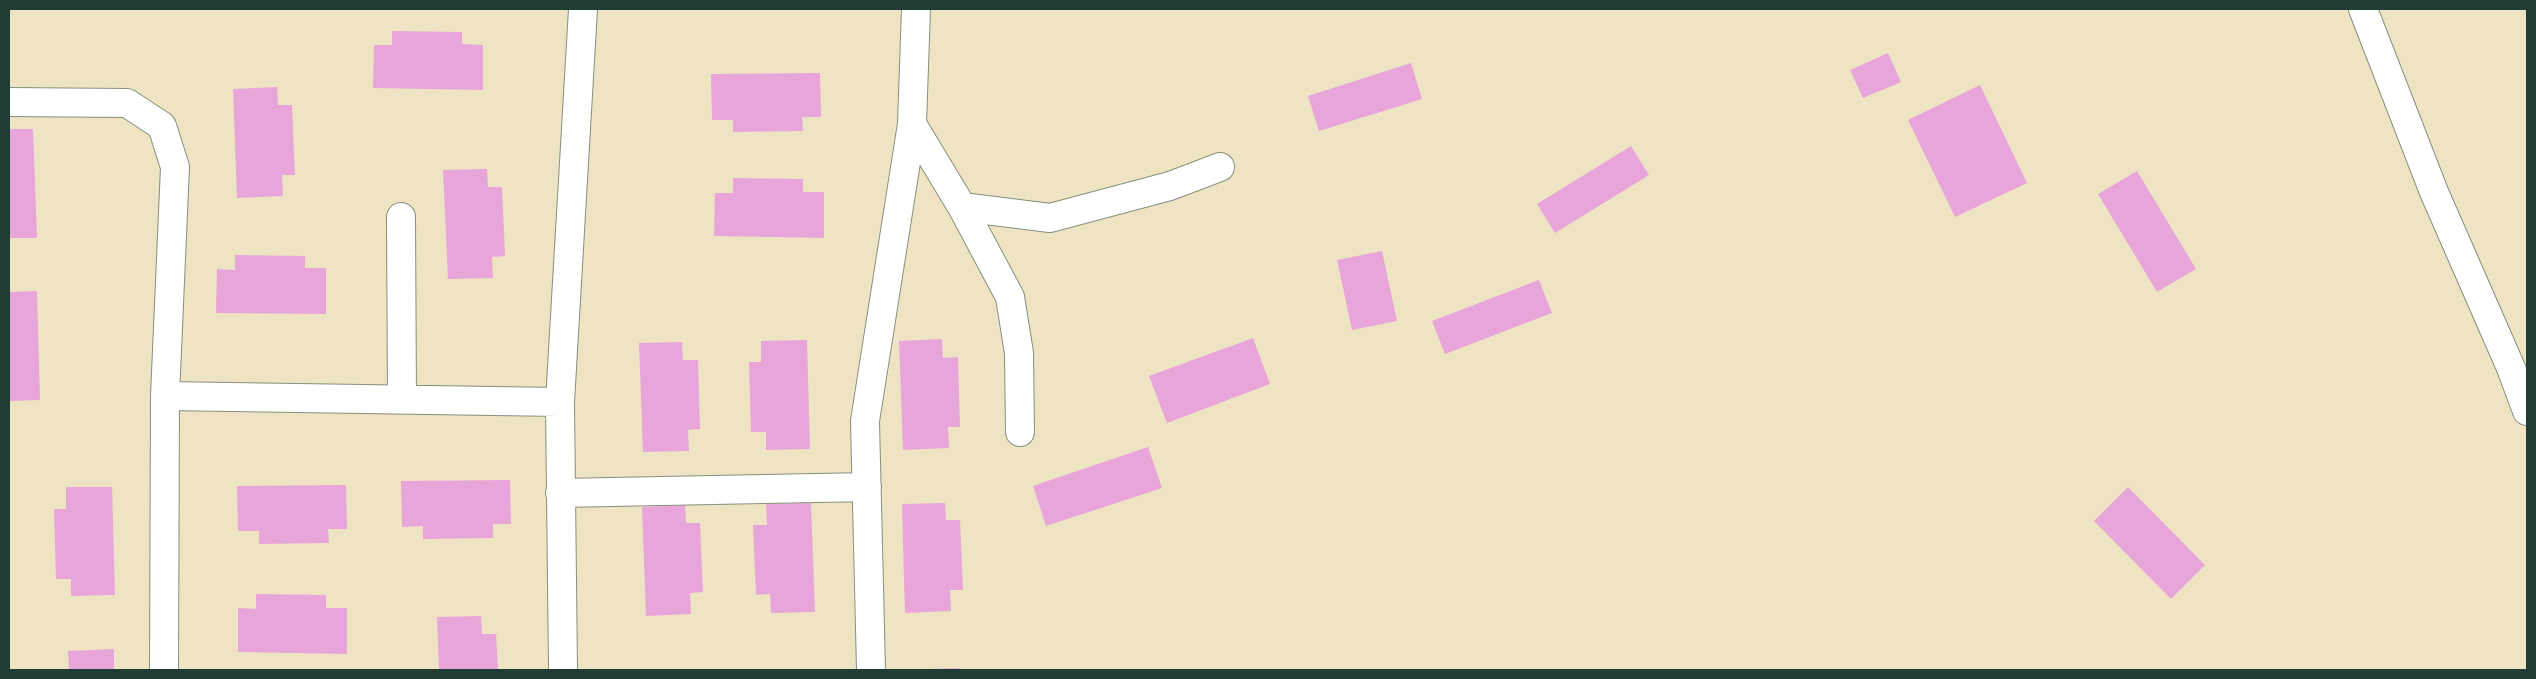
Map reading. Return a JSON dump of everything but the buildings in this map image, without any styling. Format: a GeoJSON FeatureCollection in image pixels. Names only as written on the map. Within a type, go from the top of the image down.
{"type":"FeatureCollection","features":[{"type":"Feature","properties":{"kind":"street"},"geometry":{"type":"LineString","coordinates":[[563,670],[560,402],[583,9]]}},
{"type":"Feature","properties":{"kind":"street"},"geometry":{"type":"LineString","coordinates":[[871,670],[865,421],[912,124],[916,9]]}},
{"type":"Feature","properties":{"kind":"street"},"geometry":{"type":"LineString","coordinates":[[2363,9],[2434,192],[2511,368],[2527,411]]}},
{"type":"Feature","properties":{"kind":"street"},"geometry":{"type":"LineString","coordinates":[[9,102],[127,103],[162,126],[175,167],[164,396],[164,670]]}},
{"type":"Feature","properties":{"kind":"street"},"geometry":{"type":"LineString","coordinates":[[912,124],[962,208],[1010,297],[1019,352],[1020,432]]}},
{"type":"Feature","properties":{"kind":"street"},"geometry":{"type":"LineString","coordinates":[[962,208],[1050,218],[1170,186],[1220,167]]}},
{"type":"Feature","properties":{"kind":"street"},"geometry":{"type":"LineString","coordinates":[[401,217],[402,400]]}},
{"type":"Feature","properties":{"kind":"street"},"geometry":{"type":"LineString","coordinates":[[164,396],[560,402]]}},
{"type":"Feature","properties":{"kind":"street"},"geometry":{"type":"LineString","coordinates":[[560,493],[867,487]]}}]}
